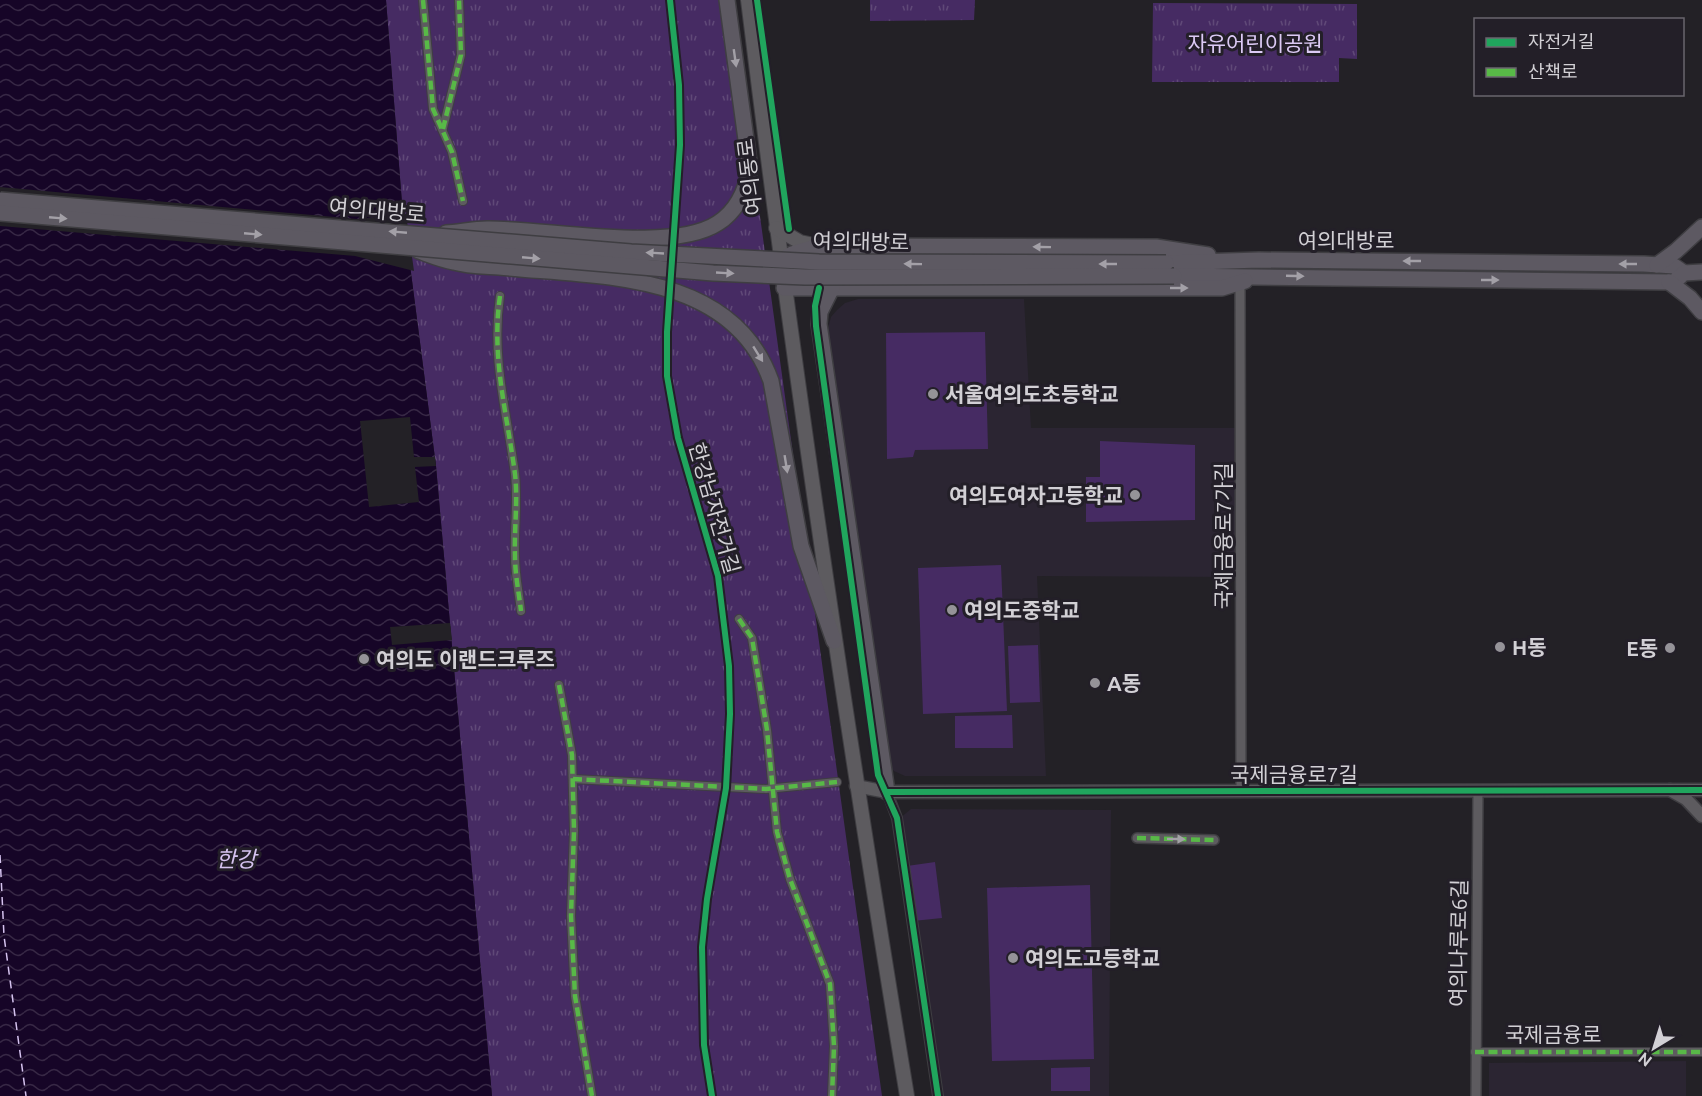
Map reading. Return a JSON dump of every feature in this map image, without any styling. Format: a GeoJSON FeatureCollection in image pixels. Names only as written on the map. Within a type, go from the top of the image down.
{"type":"FeatureCollection","features":[{"type":"Feature","properties":{"kind":"main road"},"geometry":{"type":"LineString","coordinates":[[428,235],[487,229],[603,237],[686,235],[703,231],[718,223],[739,201],[747,185],[750,169],[727,0]]}},
{"type":"Feature","properties":{"kind":"main road","name":"여의동로"},"geometry":{"type":"LineString","coordinates":[[748,0],[784,288],[834,641],[907,1096]]}},
{"type":"Feature","properties":{"kind":"main road","name":"여의대방로"},"geometry":{"type":"LineString","coordinates":[[0,200],[632,252],[819,262],[1170,269],[1265,276],[1669,282],[1674,282],[1684,273]]}},
{"type":"Feature","properties":{"kind":"main road"},"geometry":{"type":"LineString","coordinates":[[0,213],[413,249],[805,277],[1170,269]]}},
{"type":"Feature","properties":{"kind":"main road"},"geometry":{"type":"LineString","coordinates":[[1657,265],[1677,251],[1702,227]]}},
{"type":"Feature","properties":{"kind":"main road"},"geometry":{"type":"LineString","coordinates":[[776,228],[800,242],[819,246],[1156,247],[1246,261]]}},
{"type":"Feature","properties":{"kind":"main road"},"geometry":{"type":"LineString","coordinates":[[781,260],[792,254],[819,246]]}},
{"type":"Feature","properties":{"kind":"main road"},"geometry":{"type":"LineString","coordinates":[[413,249],[454,262],[652,285],[708,304],[739,327],[755,347],[768,371],[777,406],[801,546],[834,641]]}},
{"type":"Feature","properties":{"kind":"main road","name":"여의대방로"},"geometry":{"type":"LineString","coordinates":[[1170,269],[1246,261],[1465,261],[1657,265],[1674,266],[1684,273],[1702,272]]}},
{"type":"Feature","properties":{"kind":"main road"},"geometry":{"type":"LineString","coordinates":[[784,288],[1222,288],[1265,276]]}},
{"type":"Feature","properties":{"kind":"main road"},"geometry":{"type":"LineString","coordinates":[[1669,282],[1690,298],[1702,312]]}},
{"type":"Feature","properties":{"kind":"main road"},"geometry":{"type":"LineString","coordinates":[[832,288],[820,312],[819,324],[886,792]]}},
{"type":"Feature","properties":{"kind":"street"},"geometry":{"type":"LineString","coordinates":[[423,0],[433,109],[458,176],[463,201]]}},
{"type":"Feature","properties":{"kind":"street"},"geometry":{"type":"LineString","coordinates":[[442,129],[461,55],[459,0]]}},
{"type":"Feature","properties":{"kind":"street","name":"국제금융로7가길"},"geometry":{"type":"LineString","coordinates":[[1240,283],[1241,790]]}},
{"type":"Feature","properties":{"kind":"street"},"geometry":{"type":"LineString","coordinates":[[500,297],[496,327],[496,353],[503,412],[515,473],[515,558],[521,611]]}},
{"type":"Feature","properties":{"kind":"street"},"geometry":{"type":"LineString","coordinates":[[739,619],[752,639],[767,730],[772,789],[782,854],[830,984],[834,1046],[832,1096]]}},
{"type":"Feature","properties":{"kind":"street"},"geometry":{"type":"LineString","coordinates":[[559,685],[567,723],[573,779],[571,916],[575,996],[592,1096]]}},
{"type":"Feature","properties":{"kind":"street"},"geometry":{"type":"LineString","coordinates":[[573,779],[772,789],[837,782]]}},
{"type":"Feature","properties":{"kind":"street","name":"국제금융로7길"},"geometry":{"type":"LineString","coordinates":[[856,786],[886,792],[1666,788],[1702,790]]}},
{"type":"Feature","properties":{"kind":"street"},"geometry":{"type":"LineString","coordinates":[[1666,788],[1686,800],[1702,816]]}},
{"type":"Feature","properties":{"kind":"street","name":"여의나루로6길"},"geometry":{"type":"LineString","coordinates":[[1476,1096],[1478,790]]}},
{"type":"Feature","properties":{"kind":"street"},"geometry":{"type":"LineString","coordinates":[[886,792],[897,818],[938,1096]]}},
{"type":"Feature","properties":{"kind":"street"},"geometry":{"type":"LineString","coordinates":[[1137,838],[1214,840]]}},
{"type":"Feature","properties":{"kind":"street","name":"국제금융로"},"geometry":{"type":"LineString","coordinates":[[1475,1052],[1702,1052]]}},
{"type":"Feature","properties":{"kind":"shaded area"},"geometry":{"type":"Polygon","coordinates":[[[858,299],[1024,299],[1031,428],[1237,428],[1236,577],[1037,576],[1046,776],[905,776],[890,767],[827,332],[831,317],[837,310],[845,303],[858,299]]]}},
{"type":"Feature","properties":{"kind":"shaded area","name":"여의도고등학교"},"geometry":{"type":"Polygon","coordinates":[[[911,809],[1111,810],[1109,1096],[936,1096],[900,818],[911,809]]]}},
{"type":"Feature","properties":{"kind":"shaded area"},"geometry":{"type":"Polygon","coordinates":[[[1686,1061],[1686,1096],[1489,1096],[1489,1063],[1686,1061]]]}},
{"type":"Feature","properties":{"kind":"green space"},"geometry":{"type":"Polygon","coordinates":[[[386,0],[730,0],[882,1096],[492,1096],[436,466],[402,203],[386,0]]]}},
{"type":"Feature","properties":{"kind":"green space"},"geometry":{"type":"Polygon","coordinates":[[[870,0],[975,0],[974,20],[870,21],[870,0]]]}},
{"type":"Feature","properties":{"kind":"green space","name":"자유어린이공원"},"geometry":{"type":"Polygon","coordinates":[[[1153,3],[1357,4],[1357,59],[1339,58],[1339,82],[1152,82],[1153,3]]]}},
{"type":"Feature","properties":{"kind":"green space"},"geometry":{"type":"Polygon","coordinates":[[[985,332],[988,449],[915,450],[913,457],[887,459],[886,333],[985,332]]]}},
{"type":"Feature","properties":{"kind":"green space"},"geometry":{"type":"Polygon","coordinates":[[[1100,441],[1195,445],[1195,520],[1086,522],[1086,477],[1100,477],[1100,441]]]}},
{"type":"Feature","properties":{"kind":"green space"},"geometry":{"type":"Polygon","coordinates":[[[1001,565],[1007,711],[923,714],[918,568],[1001,565]]]}},
{"type":"Feature","properties":{"kind":"green space"},"geometry":{"type":"Polygon","coordinates":[[[1038,645],[1040,702],[1010,703],[1008,646],[1038,645]]]}},
{"type":"Feature","properties":{"kind":"green space"},"geometry":{"type":"Polygon","coordinates":[[[1012,715],[1013,748],[955,748],[955,716],[1012,715]]]}},
{"type":"Feature","properties":{"kind":"green space"},"geometry":{"type":"Polygon","coordinates":[[[935,862],[942,918],[913,921],[907,866],[935,862]]]}},
{"type":"Feature","properties":{"kind":"green space"},"geometry":{"type":"Polygon","coordinates":[[[1090,885],[1094,1059],[992,1061],[987,888],[1090,885]]]}},
{"type":"Feature","properties":{"kind":"green space"},"geometry":{"type":"Polygon","coordinates":[[[1090,1067],[1090,1091],[1051,1091],[1051,1068],[1090,1067]]]}},
{"type":"Feature","properties":{"kind":"water","name":"한강"},"geometry":{"type":"Polygon","coordinates":[[[0,0],[386,0],[402,203],[436,466],[492,1096],[0,1096],[0,0]]]}},
{"type":"Feature","properties":{"kind":"pier"},"geometry":{"type":"Polygon","coordinates":[[[0,187],[357,219],[406,214],[414,271],[355,256],[0,226],[0,187]]]}},
{"type":"Feature","properties":{"kind":"pier"},"geometry":{"type":"Polygon","coordinates":[[[410,417],[414,457],[435,457],[436,466],[415,467],[419,502],[369,507],[360,421],[410,417]]]}},
{"type":"Feature","properties":{"kind":"pier"},"geometry":{"type":"Polygon","coordinates":[[[450,623],[452,640],[392,645],[390,627],[450,623]]]}},
{"type":"Feature","properties":{"kind":"ferry route"},"geometry":{"type":"LineString","coordinates":[[0,855],[4,936],[26,1096]]}},
{"type":"Feature","properties":{"kind":"marked path"},"geometry":{"type":"LineString","coordinates":[[423,0],[433,109],[452,152],[463,201]]}},
{"type":"Feature","properties":{"kind":"marked path"},"geometry":{"type":"LineString","coordinates":[[443,129],[461,55],[459,0]]}},
{"type":"Feature","properties":{"kind":"marked path"},"geometry":{"type":"LineString","coordinates":[[500,296],[497,341],[501,385],[515,474],[515,563],[521,611]]}},
{"type":"Feature","properties":{"kind":"marked path"},"geometry":{"type":"LineString","coordinates":[[739,619],[752,638],[767,730],[777,832],[790,879],[830,984],[834,1046],[832,1096]]}},
{"type":"Feature","properties":{"kind":"marked path"},"geometry":{"type":"LineString","coordinates":[[559,685],[572,755],[574,831],[571,916],[575,996],[592,1096]]}},
{"type":"Feature","properties":{"kind":"marked path"},"geometry":{"type":"LineString","coordinates":[[573,779],[766,789],[837,782]]}},
{"type":"Feature","properties":{"kind":"marked path"},"geometry":{"type":"LineString","coordinates":[[1137,838],[1214,840]]}},
{"type":"Feature","properties":{"kind":"marked path"},"geometry":{"type":"LineString","coordinates":[[1475,1052],[1702,1052]]}},
{"type":"Feature","properties":{"kind":"cycle path","name":"한강남자전거길"},"geometry":{"type":"LineString","coordinates":[[670,0],[679,85],[680,145],[667,332],[667,376],[678,438],[718,576],[729,666],[730,714],[726,788],[707,899],[702,947],[704,1045],[712,1096]]}},
{"type":"Feature","properties":{"kind":"cycle path"},"geometry":{"type":"LineString","coordinates":[[757,0],[789,229]]}},
{"type":"Feature","properties":{"kind":"cycle path"},"geometry":{"type":"LineString","coordinates":[[819,288],[815,306],[816,326],[878,775],[897,818],[938,1096]]}},
{"type":"Feature","properties":{"kind":"cycle path"},"geometry":{"type":"LineString","coordinates":[[887,792],[1702,790]]}},
{"type":"Feature","properties":{"kind":"place","name":"서울여의도초등학교"},"geometry":{"type":"Point","coordinates":[933,394]}},
{"type":"Feature","properties":{"kind":"place","name":"여의도여자고등학교"},"geometry":{"type":"Point","coordinates":[1135,495]}},
{"type":"Feature","properties":{"kind":"place","name":"여의도중학교"},"geometry":{"type":"Point","coordinates":[952,610]}},
{"type":"Feature","properties":{"kind":"place","name":"H동"},"geometry":{"type":"Point","coordinates":[1500,647]}},
{"type":"Feature","properties":{"kind":"place","name":"E동"},"geometry":{"type":"Point","coordinates":[1670,648]}},
{"type":"Feature","properties":{"kind":"place","name":"여의도 이랜드크루즈"},"geometry":{"type":"Point","coordinates":[364,659]}},
{"type":"Feature","properties":{"kind":"place","name":"A동"},"geometry":{"type":"Point","coordinates":[1095,683]}},
{"type":"Feature","properties":{"kind":"place","name":"여의도고등학교"},"geometry":{"type":"Point","coordinates":[1013,958]}}]}
